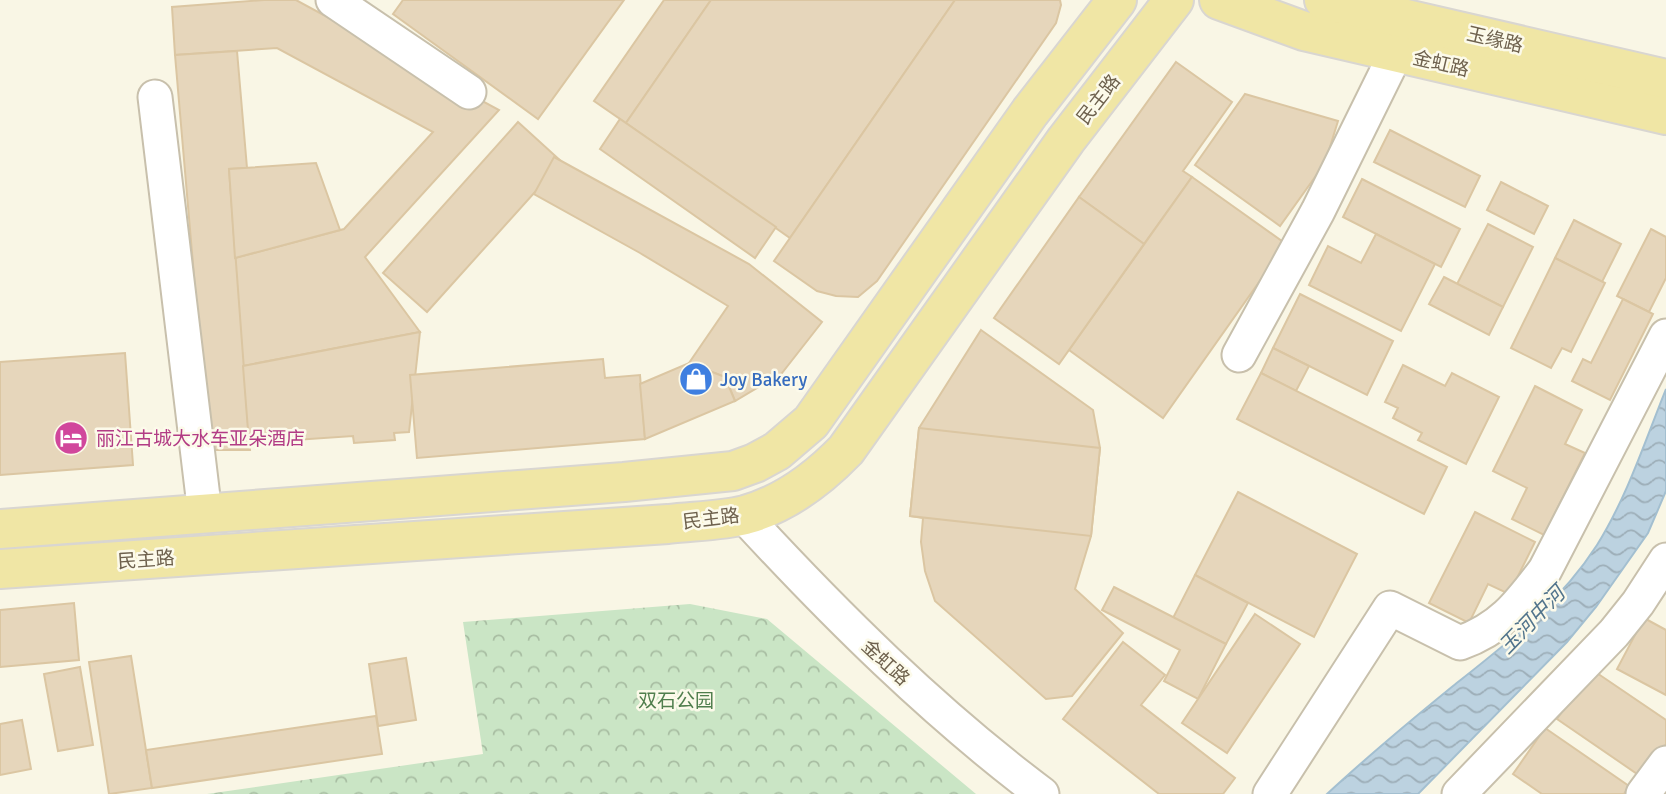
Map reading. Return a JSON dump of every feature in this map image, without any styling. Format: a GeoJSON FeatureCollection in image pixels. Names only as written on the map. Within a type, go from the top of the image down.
{"type":"FeatureCollection","features":[{"type":"Feature","properties":{"kind":"main road"},"geometry":{"type":"LineString","coordinates":[[0,529],[624,482],[733,471],[755,463],[786,444],[811,422],[1030,113],[1117,0]]}},
{"type":"Feature","properties":{"kind":"main road","name":"民主路"},"geometry":{"type":"LineString","coordinates":[[0,569],[668,524],[743,515],[774,505],[825,472],[845,450],[1066,140],[1174,0]]}},
{"type":"Feature","properties":{"kind":"main road","name":"金虹路"},"geometry":{"type":"LineString","coordinates":[[1219,0],[1304,31],[1666,115]]}},
{"type":"Feature","properties":{"kind":"main road","name":"玉缘路"},"geometry":{"type":"LineString","coordinates":[[1324,0],[1666,79]]}},
{"type":"Feature","properties":{"kind":"street"},"geometry":{"type":"LineString","coordinates":[[333,0],[469,92]]}},
{"type":"Feature","properties":{"kind":"street"},"geometry":{"type":"LineString","coordinates":[[1239,355],[1318,211],[1396,52]]}},
{"type":"Feature","properties":{"kind":"street"},"geometry":{"type":"LineString","coordinates":[[155,97],[205,514]]}},
{"type":"Feature","properties":{"kind":"street"},"geometry":{"type":"LineString","coordinates":[[1270,794],[1390,608],[1460,643],[1483,635],[1520,603],[1545,570],[1666,336]]}},
{"type":"Feature","properties":{"kind":"street","name":"金虹路"},"geometry":{"type":"LineString","coordinates":[[743,515],[874,651],[946,717],[1042,794]]}},
{"type":"Feature","properties":{"kind":"street"},"geometry":{"type":"LineString","coordinates":[[1459,794],[1614,633],[1638,603],[1666,560]]}},
{"type":"Feature","properties":{"kind":"street"},"geometry":{"type":"LineString","coordinates":[[1643,794],[1666,763]]}},
{"type":"Feature","properties":{"kind":"green space","name":"双石公园"},"geometry":{"type":"Polygon","coordinates":[[[690,604],[767,619],[976,794],[207,794],[483,754],[463,622],[690,604]]]}},
{"type":"Feature","properties":{"kind":"water"},"geometry":{"type":"Polygon","coordinates":[[[1666,389],[1666,491],[1648,533],[1596,607],[1567,642],[1418,794],[1327,794],[1531,622],[1566,586],[1608,527],[1666,389]]]}},
{"type":"Feature","properties":{"kind":"building"},"geometry":{"type":"Polygon","coordinates":[[[296,0],[499,110],[365,257],[420,332],[243,366],[235,258],[344,229],[433,132],[277,48],[175,55],[172,7],[296,0]]]}},
{"type":"Feature","properties":{"kind":"building"},"geometry":{"type":"Polygon","coordinates":[[[403,0],[624,0],[538,119],[393,14],[403,0]]]}},
{"type":"Feature","properties":{"kind":"building"},"geometry":{"type":"Polygon","coordinates":[[[664,0],[711,0],[626,123],[594,101],[664,0]]]}},
{"type":"Feature","properties":{"kind":"building"},"geometry":{"type":"Polygon","coordinates":[[[711,0],[955,0],[790,238],[626,123],[711,0]]]}},
{"type":"Feature","properties":{"kind":"building"},"geometry":{"type":"Polygon","coordinates":[[[955,0],[1060,0],[1061,5],[1056,23],[877,281],[858,297],[836,296],[817,291],[774,261],[955,0]]]}},
{"type":"Feature","properties":{"kind":"building"},"geometry":{"type":"Polygon","coordinates":[[[237,51],[247,168],[229,169],[250,450],[209,450],[175,55],[237,51]]]}},
{"type":"Feature","properties":{"kind":"building"},"geometry":{"type":"Polygon","coordinates":[[[1176,62],[1232,102],[1183,171],[1192,177],[1144,244],[1079,197],[1176,62]]]}},
{"type":"Feature","properties":{"kind":"building"},"geometry":{"type":"Polygon","coordinates":[[[1245,94],[1338,121],[1325,163],[1280,226],[1195,165],[1245,94]]]}},
{"type":"Feature","properties":{"kind":"building"},"geometry":{"type":"Polygon","coordinates":[[[620,119],[776,227],[755,258],[600,149],[620,119]]]}},
{"type":"Feature","properties":{"kind":"building"},"geometry":{"type":"Polygon","coordinates":[[[518,122],[562,162],[427,312],[383,273],[518,122]]]}},
{"type":"Feature","properties":{"kind":"building"},"geometry":{"type":"Polygon","coordinates":[[[1390,130],[1480,176],[1465,207],[1374,162],[1390,130]]]}},
{"type":"Feature","properties":{"kind":"building"},"geometry":{"type":"Polygon","coordinates":[[[554,157],[749,264],[822,322],[782,373],[735,401],[725,377],[689,363],[728,306],[534,194],[554,157]]]}},
{"type":"Feature","properties":{"kind":"building"},"geometry":{"type":"Polygon","coordinates":[[[316,163],[340,230],[235,258],[229,169],[316,163]]]}},
{"type":"Feature","properties":{"kind":"building"},"geometry":{"type":"Polygon","coordinates":[[[1192,177],[1286,244],[1163,418],[1069,350],[1192,177]]]}},
{"type":"Feature","properties":{"kind":"building"},"geometry":{"type":"Polygon","coordinates":[[[1362,179],[1460,229],[1441,267],[1343,217],[1362,179]]]}},
{"type":"Feature","properties":{"kind":"building"},"geometry":{"type":"Polygon","coordinates":[[[1501,182],[1548,206],[1534,234],[1487,210],[1501,182]]]}},
{"type":"Feature","properties":{"kind":"building"},"geometry":{"type":"Polygon","coordinates":[[[1079,197],[1144,244],[1059,364],[994,318],[1079,197]]]}},
{"type":"Feature","properties":{"kind":"building"},"geometry":{"type":"Polygon","coordinates":[[[1574,220],[1621,244],[1602,282],[1555,258],[1574,220]]]}},
{"type":"Feature","properties":{"kind":"building"},"geometry":{"type":"Polygon","coordinates":[[[1488,224],[1533,247],[1503,307],[1457,284],[1488,224]]]}},
{"type":"Feature","properties":{"kind":"building"},"geometry":{"type":"Polygon","coordinates":[[[1651,229],[1666,237],[1666,278],[1649,312],[1617,296],[1651,229]]]}},
{"type":"Feature","properties":{"kind":"building"},"geometry":{"type":"Polygon","coordinates":[[[1376,234],[1435,264],[1401,331],[1309,285],[1328,246],[1361,263],[1376,234]]]}},
{"type":"Feature","properties":{"kind":"building"},"geometry":{"type":"Polygon","coordinates":[[[1555,258],[1605,283],[1571,352],[1562,348],[1551,368],[1511,348],[1555,258]]]}},
{"type":"Feature","properties":{"kind":"building"},"geometry":{"type":"Polygon","coordinates":[[[1444,277],[1503,307],[1489,335],[1429,304],[1444,277]]]}},
{"type":"Feature","properties":{"kind":"building"},"geometry":{"type":"Polygon","coordinates":[[[1300,294],[1393,341],[1367,395],[1273,348],[1300,294]]]}},
{"type":"Feature","properties":{"kind":"building"},"geometry":{"type":"Polygon","coordinates":[[[1623,299],[1653,314],[1610,400],[1572,381],[1583,359],[1591,363],[1623,299]]]}},
{"type":"Feature","properties":{"kind":"building"},"geometry":{"type":"Polygon","coordinates":[[[981,330],[1093,410],[1100,448],[1091,536],[1075,589],[1123,633],[1072,696],[1046,699],[935,601],[925,571],[921,542],[923,518],[910,516],[919,428],[981,330]]]}},
{"type":"Feature","properties":{"kind":"building"},"geometry":{"type":"Polygon","coordinates":[[[420,332],[409,432],[394,433],[395,440],[354,443],[353,436],[249,443],[243,366],[420,332]]]}},
{"type":"Feature","properties":{"kind":"building"},"geometry":{"type":"Polygon","coordinates":[[[1273,348],[1309,366],[1296,391],[1261,373],[1273,348]]]}},
{"type":"Feature","properties":{"kind":"building"},"geometry":{"type":"Polygon","coordinates":[[[125,353],[133,465],[0,475],[0,362],[125,353]]]}},
{"type":"Feature","properties":{"kind":"building"},"geometry":{"type":"Polygon","coordinates":[[[603,359],[605,378],[640,375],[645,439],[417,458],[410,375],[603,359]]]}},
{"type":"Feature","properties":{"kind":"building"},"geometry":{"type":"Polygon","coordinates":[[[689,363],[725,377],[735,401],[645,439],[640,384],[689,363]]]}},
{"type":"Feature","properties":{"kind":"building"},"geometry":{"type":"Polygon","coordinates":[[[1403,365],[1445,386],[1452,373],[1499,397],[1466,464],[1418,440],[1422,433],[1393,418],[1398,408],[1385,402],[1403,365]]]}},
{"type":"Feature","properties":{"kind":"building"},"geometry":{"type":"Polygon","coordinates":[[[1261,373],[1447,467],[1424,514],[1237,419],[1261,373]]]}},
{"type":"Feature","properties":{"kind":"building"},"geometry":{"type":"Polygon","coordinates":[[[1535,386],[1582,410],[1565,444],[1585,453],[1544,535],[1512,519],[1527,488],[1493,471],[1535,386]]]}},
{"type":"Feature","properties":{"kind":"building"},"geometry":{"type":"Polygon","coordinates":[[[919,428],[1100,448],[1091,536],[910,516],[919,428]]]}},
{"type":"Feature","properties":{"kind":"building"},"geometry":{"type":"Polygon","coordinates":[[[1238,492],[1357,554],[1314,637],[1195,575],[1238,492]]]}},
{"type":"Feature","properties":{"kind":"building"},"geometry":{"type":"Polygon","coordinates":[[[1475,512],[1535,542],[1509,594],[1488,584],[1469,623],[1429,603],[1475,512]]]}},
{"type":"Feature","properties":{"kind":"building"},"geometry":{"type":"Polygon","coordinates":[[[1195,575],[1248,603],[1226,644],[1173,618],[1195,575]]]}},
{"type":"Feature","properties":{"kind":"building"},"geometry":{"type":"Polygon","coordinates":[[[1114,587],[1226,644],[1198,699],[1164,681],[1180,650],[1102,610],[1114,587]]]}},
{"type":"Feature","properties":{"kind":"building"},"geometry":{"type":"Polygon","coordinates":[[[74,603],[79,660],[0,667],[0,610],[74,603]]]}},
{"type":"Feature","properties":{"kind":"building"},"geometry":{"type":"Polygon","coordinates":[[[1255,614],[1300,644],[1227,753],[1182,723],[1255,614]]]}},
{"type":"Feature","properties":{"kind":"building"},"geometry":{"type":"Polygon","coordinates":[[[1644,618],[1666,630],[1666,695],[1617,669],[1644,618]]]}},
{"type":"Feature","properties":{"kind":"building"},"geometry":{"type":"Polygon","coordinates":[[[1123,642],[1165,675],[1141,705],[1235,778],[1223,794],[1159,794],[1063,719],[1123,642]]]}},
{"type":"Feature","properties":{"kind":"building"},"geometry":{"type":"Polygon","coordinates":[[[131,656],[152,788],[109,794],[89,662],[131,656]]]}},
{"type":"Feature","properties":{"kind":"building"},"geometry":{"type":"Polygon","coordinates":[[[406,658],[416,720],[378,726],[369,664],[406,658]]]}},
{"type":"Feature","properties":{"kind":"building"},"geometry":{"type":"Polygon","coordinates":[[[80,667],[93,745],[58,751],[44,674],[80,667]]]}},
{"type":"Feature","properties":{"kind":"building"},"geometry":{"type":"Polygon","coordinates":[[[1591,669],[1666,720],[1666,744],[1643,778],[1557,719],[1591,669]]]}},
{"type":"Feature","properties":{"kind":"building"},"geometry":{"type":"Polygon","coordinates":[[[376,716],[382,754],[152,788],[146,750],[376,716]]]}},
{"type":"Feature","properties":{"kind":"building"},"geometry":{"type":"Polygon","coordinates":[[[22,720],[31,769],[0,775],[0,724],[22,720]]]}},
{"type":"Feature","properties":{"kind":"building"},"geometry":{"type":"Polygon","coordinates":[[[1545,728],[1629,786],[1624,794],[1542,794],[1513,774],[1545,728]]]}},
{"type":"Feature","properties":{"kind":"place","name":"Joy Bakery"},"geometry":{"type":"Point","coordinates":[696,379]}},
{"type":"Feature","properties":{"kind":"place","name":"丽江古城大水车亚朵酒店"},"geometry":{"type":"Point","coordinates":[71,438]}},
{"type":"Feature","properties":{"kind":"water label","name":"玉河中河"},"geometry":{"type":"Point","coordinates":[1532,620]}}]}
